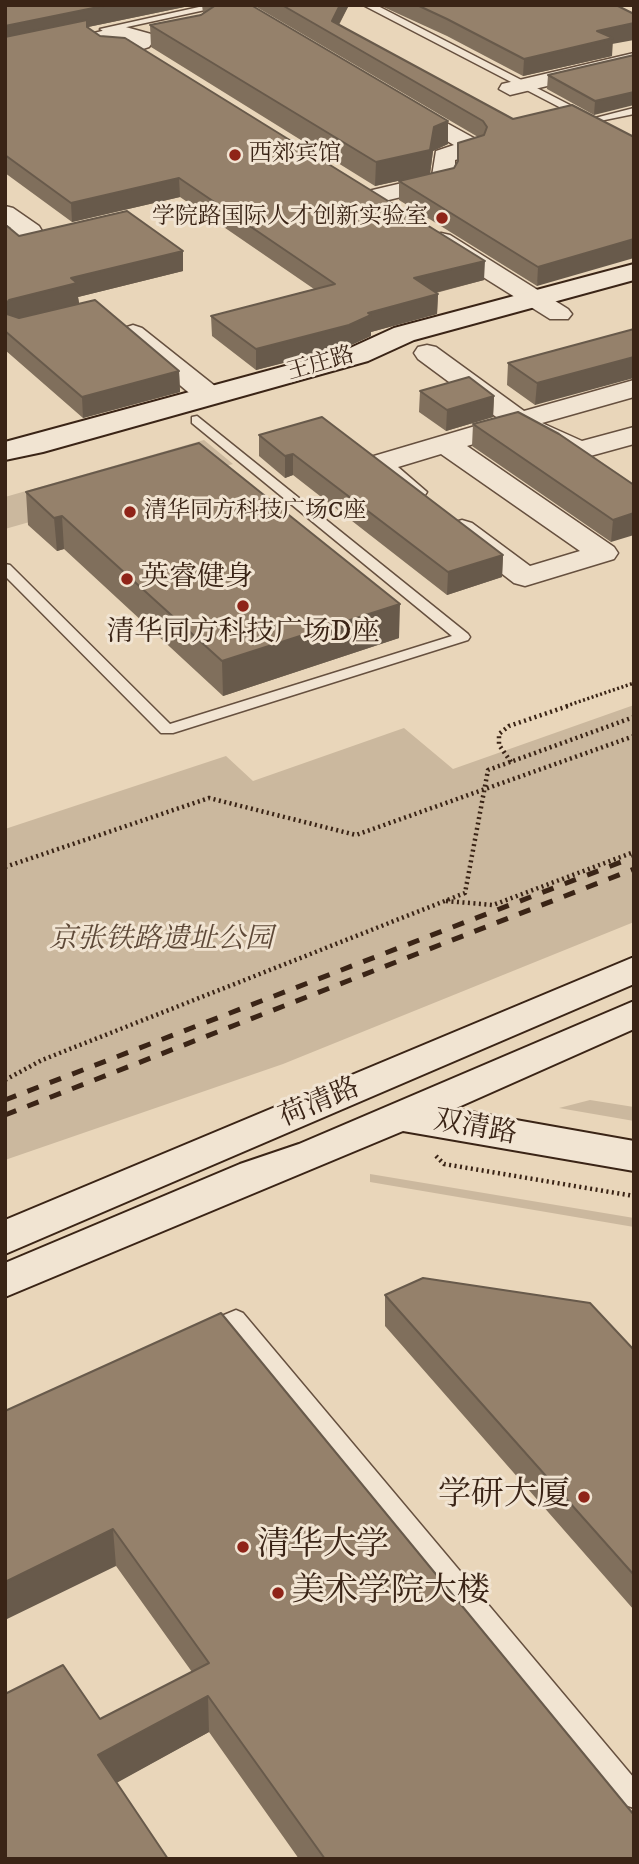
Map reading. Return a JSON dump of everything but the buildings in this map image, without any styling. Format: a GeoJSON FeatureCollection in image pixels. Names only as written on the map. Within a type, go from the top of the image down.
{"type":"FeatureCollection","features":[{"type":"Feature","properties":{"kind":"main road","name":"王庄路"},"geometry":{"type":"LineString","coordinates":[[5,451],[204,408],[427,353],[634,272]]}},
{"type":"Feature","properties":{"kind":"main road","name":"王庄路"},"geometry":{"type":"LineString","coordinates":[[5,472],[358,355],[404,334],[634,292]]}},
{"type":"Feature","properties":{"kind":"main road","name":"荷清路"},"geometry":{"type":"LineString","coordinates":[[5,1238],[634,969]]}},
{"type":"Feature","properties":{"kind":"main road","name":"荷清路"},"geometry":{"type":"LineString","coordinates":[[5,1281],[400,1117],[634,1014]]}},
{"type":"Feature","properties":{"kind":"main road","name":"双清路"},"geometry":{"type":"LineString","coordinates":[[317,1105],[446,1122],[634,1156]]}},
{"type":"Feature","properties":{"kind":"main road"},"geometry":{"type":"LineString","coordinates":[[5,1210],[208,1130],[317,1105]]}},
{"type":"Feature","properties":{"kind":"street"},"geometry":{"type":"LineString","coordinates":[[103,32],[99,42],[109,47],[145,48]]}},
{"type":"Feature","properties":{"kind":"street"},"geometry":{"type":"LineString","coordinates":[[515,87],[634,59]]}},
{"type":"Feature","properties":{"kind":"street"},"geometry":{"type":"LineString","coordinates":[[372,197],[443,180],[444,156],[473,147],[390,98]]}},
{"type":"Feature","properties":{"kind":"street"},"geometry":{"type":"LineString","coordinates":[[349,183],[395,212]]}},
{"type":"Feature","properties":{"kind":"street"},"geometry":{"type":"LineString","coordinates":[[5,213],[30,231],[5,237]]}},
{"type":"Feature","properties":{"kind":"street"},"geometry":{"type":"LineString","coordinates":[[419,227],[547,307]]}},
{"type":"Feature","properties":{"kind":"street"},"geometry":{"type":"LineString","coordinates":[[113,317],[204,408]]}},
{"type":"Feature","properties":{"kind":"street"},"geometry":{"type":"LineString","coordinates":[[427,353],[520,421],[566,447],[583,450],[634,435]]}},
{"type":"Feature","properties":{"kind":"street"},"geometry":{"type":"LineString","coordinates":[[444,443],[603,553],[525,577],[377,464],[444,443],[634,388]]}},
{"type":"Feature","properties":{"kind":"lane"},"geometry":{"type":"LineString","coordinates":[[103,32],[223,5]]}},
{"type":"Feature","properties":{"kind":"lane"},"geometry":{"type":"LineString","coordinates":[[368,5],[515,87],[594,121],[634,111]]}},
{"type":"Feature","properties":{"kind":"lane"},"geometry":{"type":"LineString","coordinates":[[189,13],[199,19]]}},
{"type":"Feature","properties":{"kind":"lane"},"geometry":{"type":"LineString","coordinates":[[5,568],[167,730],[463,637],[204,408]]}},
{"type":"Feature","properties":{"kind":"lane"},"geometry":{"type":"LineString","coordinates":[[185,1340],[236,1318],[634,1797]]}},
{"type":"Feature","properties":{"kind":"path"},"geometry":{"type":"LineString","coordinates":[[511,762],[499,745],[499,734],[509,726],[634,683]]}},
{"type":"Feature","properties":{"kind":"path"},"geometry":{"type":"LineString","coordinates":[[5,1080],[42,1060],[465,893],[488,770],[634,718]]}},
{"type":"Feature","properties":{"kind":"path"},"geometry":{"type":"LineString","coordinates":[[5,867],[209,798],[356,835],[634,736]]}},
{"type":"Feature","properties":{"kind":"path"},"geometry":{"type":"LineString","coordinates":[[445,901],[493,905],[634,852]]}},
{"type":"Feature","properties":{"kind":"green space"},"geometry":{"type":"Polygon","coordinates":[[[204,440],[233,464],[5,529],[5,497],[204,440]]]}},
{"type":"Feature","properties":{"kind":"green space","name":"京张铁路遗址公园"},"geometry":{"type":"Polygon","coordinates":[[[634,705],[634,922],[283,1064],[5,1160],[5,829],[226,756],[253,781],[404,728],[453,769],[634,705]]]}},
{"type":"Feature","properties":{"kind":"green space"},"geometry":{"type":"Polygon","coordinates":[[[590,1100],[634,1107],[634,1121],[559,1108],[590,1100]]]}},
{"type":"Feature","properties":{"kind":"green space"},"geometry":{"type":"Polygon","coordinates":[[[370,1174],[634,1218],[634,1227],[370,1182],[370,1174]]]}},
{"type":"Feature","properties":{"kind":"railway"},"geometry":{"type":"LineString","coordinates":[[5,1100],[634,857]]}},
{"type":"Feature","properties":{"kind":"railway"},"geometry":{"type":"LineString","coordinates":[[5,1115],[634,869]]}},
{"type":"Feature","properties":{"kind":"place","name":"西郊宾馆"},"geometry":{"type":"Point","coordinates":[235,155]}},
{"type":"Feature","properties":{"kind":"place","name":"学院路国际人才创新实验室"},"geometry":{"type":"Point","coordinates":[442,218]}},
{"type":"Feature","properties":{"kind":"place","name":"清华同方科技广场C座"},"geometry":{"type":"Point","coordinates":[130,512]}},
{"type":"Feature","properties":{"kind":"place","name":"英睿健身"},"geometry":{"type":"Point","coordinates":[127,579]}},
{"type":"Feature","properties":{"kind":"place","name":"清华同方科技广场D座"},"geometry":{"type":"Point","coordinates":[243,606]}},
{"type":"Feature","properties":{"kind":"place","name":"学研大厦"},"geometry":{"type":"Point","coordinates":[584,1497]}},
{"type":"Feature","properties":{"kind":"place","name":"清华大学"},"geometry":{"type":"Point","coordinates":[243,1547]}},
{"type":"Feature","properties":{"kind":"place","name":"美术学院大楼"},"geometry":{"type":"Point","coordinates":[278,1593]}}]}
